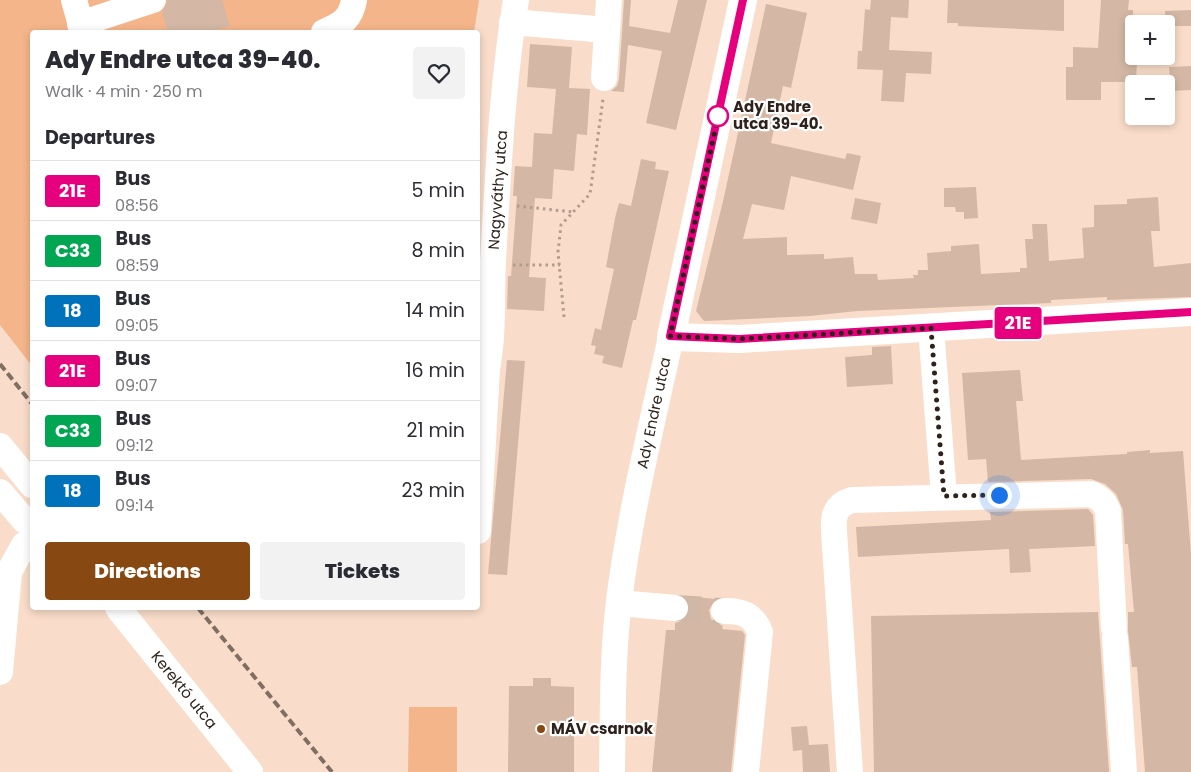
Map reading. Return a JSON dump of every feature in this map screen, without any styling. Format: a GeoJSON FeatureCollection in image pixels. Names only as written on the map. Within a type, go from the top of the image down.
{"type":"FeatureCollection","features":[{"type":"Feature","properties":{"kind":"main road","name":"Ady Endre utca"},"geometry":{"type":"LineString","coordinates":[[670,336],[744,0]]}},
{"type":"Feature","properties":{"kind":"main road"},"geometry":{"type":"LineString","coordinates":[[670,336],[739,339],[1191,312]]}},
{"type":"Feature","properties":{"kind":"street"},"geometry":{"type":"LineString","coordinates":[[79,19],[152,0]]}},
{"type":"Feature","properties":{"kind":"street"},"geometry":{"type":"LineString","coordinates":[[328,30],[344,23],[350,15],[354,0]]}},
{"type":"Feature","properties":{"kind":"street"},"geometry":{"type":"LineString","coordinates":[[604,85],[609,0]]}},
{"type":"Feature","properties":{"kind":"street"},"geometry":{"type":"LineString","coordinates":[[514,11],[607,30]]}},
{"type":"Feature","properties":{"kind":"street","name":"Nagyváthy utca"},"geometry":{"type":"LineString","coordinates":[[480,452],[482,373],[492,339],[497,205],[514,11]]}},
{"type":"Feature","properties":{"kind":"street"},"geometry":{"type":"LineString","coordinates":[[931,328],[944,496]]}},
{"type":"Feature","properties":{"kind":"street","name":"Ady Endre utca"},"geometry":{"type":"LineString","coordinates":[[612,772],[615,644],[619,603],[627,544],[670,336]]}},
{"type":"Feature","properties":{"kind":"street"},"geometry":{"type":"LineString","coordinates":[[0,446],[30,483]]}},
{"type":"Feature","properties":{"kind":"street"},"geometry":{"type":"LineString","coordinates":[[0,492],[25,521],[30,523]]}},
{"type":"Feature","properties":{"kind":"street"},"geometry":{"type":"LineString","coordinates":[[850,772],[834,531],[835,512],[840,505],[852,500],[944,496],[1090,494],[1098,497],[1105,503],[1108,511],[1124,772]]}},
{"type":"Feature","properties":{"kind":"street"},"geometry":{"type":"LineString","coordinates":[[0,672],[8,572],[24,545],[30,542]]}},
{"type":"Feature","properties":{"kind":"street"},"geometry":{"type":"LineString","coordinates":[[619,603],[675,608]]}},
{"type":"Feature","properties":{"kind":"street","name":"Kerektó utca"},"geometry":{"type":"LineString","coordinates":[[120,610],[250,772]]}},
{"type":"Feature","properties":{"kind":"street"},"geometry":{"type":"LineString","coordinates":[[724,611],[744,612],[756,622],[760,632],[746,772]]}},
{"type":"Feature","properties":{"kind":"path"},"geometry":{"type":"LineString","coordinates":[[564,317],[558,252],[561,225],[590,194],[600,132],[604,85]]}},
{"type":"Feature","properties":{"kind":"path"},"geometry":{"type":"LineString","coordinates":[[497,205],[574,212]]}},
{"type":"Feature","properties":{"kind":"path"},"geometry":{"type":"LineString","coordinates":[[538,266],[560,265]]}},
{"type":"Feature","properties":{"kind":"shaded area"},"geometry":{"type":"Polygon","coordinates":[[[0,0],[479,0],[474,30],[30,30],[30,363],[0,325],[0,0]]]}},
{"type":"Feature","properties":{"kind":"shaded area"},"geometry":{"type":"Polygon","coordinates":[[[409,707],[457,707],[457,772],[408,772],[409,707]]]}},
{"type":"Feature","properties":{"kind":"building"},"geometry":{"type":"Polygon","coordinates":[[[168,0],[222,0],[230,26],[215,30],[167,30],[162,12],[168,0]]]}},
{"type":"Feature","properties":{"kind":"building"},"geometry":{"type":"Polygon","coordinates":[[[624,0],[631,0],[629,26],[670,33],[678,0],[707,0],[676,130],[646,123],[662,51],[628,45],[624,92],[611,91],[617,86],[619,79],[624,0]]]}},
{"type":"Feature","properties":{"kind":"building"},"geometry":{"type":"Polygon","coordinates":[[[871,0],[909,0],[908,18],[891,17],[889,50],[932,52],[931,74],[906,73],[904,102],[881,101],[883,70],[857,69],[858,51],[862,51],[865,9],[870,10],[871,0]]]}},
{"type":"Feature","properties":{"kind":"building"},"geometry":{"type":"Polygon","coordinates":[[[948,0],[1064,0],[1064,31],[958,26],[958,23],[947,23],[948,0]]]}},
{"type":"Feature","properties":{"kind":"building"},"geometry":{"type":"Polygon","coordinates":[[[1101,0],[1129,0],[1128,10],[1133,10],[1133,15],[1125,15],[1125,65],[1137,65],[1136,75],[1125,75],[1125,82],[1101,82],[1101,100],[1066,100],[1066,67],[1073,67],[1073,47],[1098,48],[1101,0]]]}},
{"type":"Feature","properties":{"kind":"building"},"geometry":{"type":"Polygon","coordinates":[[[766,4],[807,13],[791,88],[783,86],[771,143],[845,159],[847,153],[861,156],[853,190],[791,176],[784,210],[752,204],[743,239],[787,237],[787,255],[824,254],[824,259],[853,257],[855,274],[877,274],[878,280],[914,278],[913,275],[918,275],[918,270],[928,270],[927,253],[951,251],[951,246],[979,244],[981,274],[1020,272],[1020,268],[1027,268],[1025,239],[1033,239],[1032,224],[1047,224],[1049,261],[1084,258],[1082,228],[1094,227],[1094,205],[1127,204],[1127,199],[1158,197],[1160,231],[1151,231],[1154,267],[1191,263],[1191,297],[1107,300],[1107,297],[1051,300],[1051,303],[857,311],[810,316],[704,321],[696,311],[724,197],[766,4]]]}},
{"type":"Feature","properties":{"kind":"building"},"geometry":{"type":"Polygon","coordinates":[[[1191,10],[1191,26],[1175,26],[1175,15],[1165,15],[1165,11],[1191,10]]]}},
{"type":"Feature","properties":{"kind":"building"},"geometry":{"type":"Polygon","coordinates":[[[530,44],[572,47],[569,88],[590,89],[587,135],[577,134],[574,171],[554,169],[552,199],[535,198],[529,277],[546,278],[544,311],[507,309],[508,276],[511,276],[517,196],[513,196],[515,166],[532,167],[534,133],[552,134],[556,89],[527,87],[530,44]]]}},
{"type":"Feature","properties":{"kind":"building"},"geometry":{"type":"Polygon","coordinates":[[[1191,66],[1191,90],[1175,91],[1175,75],[1170,75],[1169,67],[1191,66]]]}},
{"type":"Feature","properties":{"kind":"building"},"geometry":{"type":"Polygon","coordinates":[[[641,159],[656,162],[655,169],[669,171],[636,320],[633,320],[622,368],[602,363],[604,356],[594,354],[596,346],[591,345],[595,328],[601,330],[614,269],[606,267],[619,203],[631,206],[641,159]]]}},
{"type":"Feature","properties":{"kind":"building"},"geometry":{"type":"Polygon","coordinates":[[[976,187],[978,218],[964,219],[964,212],[956,212],[955,207],[944,207],[944,188],[976,187]]]}},
{"type":"Feature","properties":{"kind":"building"},"geometry":{"type":"Polygon","coordinates":[[[855,198],[881,203],[877,224],[851,219],[855,198]]]}},
{"type":"Feature","properties":{"kind":"building"},"geometry":{"type":"Polygon","coordinates":[[[891,346],[893,384],[847,387],[845,357],[872,355],[872,347],[891,346]]]}},
{"type":"Feature","properties":{"kind":"building"},"geometry":{"type":"Polygon","coordinates":[[[507,360],[525,361],[507,575],[488,574],[507,360]]]}},
{"type":"Feature","properties":{"kind":"building"},"geometry":{"type":"Polygon","coordinates":[[[1020,370],[1023,401],[1016,401],[1021,460],[1127,454],[1127,452],[1150,450],[1150,453],[1183,451],[1191,554],[1191,772],[1145,772],[1137,667],[1132,667],[1128,631],[1128,612],[1134,612],[1128,544],[1125,544],[1123,510],[1116,494],[1105,484],[1091,479],[988,482],[986,459],[968,460],[962,373],[1020,370]]]}},
{"type":"Feature","properties":{"kind":"building"},"geometry":{"type":"Polygon","coordinates":[[[1088,509],[1093,515],[1095,546],[1029,549],[1031,572],[1010,573],[1009,549],[858,557],[856,527],[991,520],[990,512],[1088,509]]]}},
{"type":"Feature","properties":{"kind":"building"},"geometry":{"type":"Polygon","coordinates":[[[684,596],[716,599],[709,610],[711,619],[723,626],[722,629],[742,631],[745,635],[731,772],[652,772],[666,630],[675,630],[675,623],[682,621],[688,616],[690,609],[684,596]]]}},
{"type":"Feature","properties":{"kind":"building"},"geometry":{"type":"Polygon","coordinates":[[[1098,612],[1109,772],[874,772],[871,616],[1098,612]]]}},
{"type":"Feature","properties":{"kind":"building","name":"MÁV csarnok"},"geometry":{"type":"Polygon","coordinates":[[[533,678],[551,678],[551,686],[574,687],[574,772],[508,772],[509,686],[533,686],[533,678]]]}},
{"type":"Feature","properties":{"kind":"building"},"geometry":{"type":"Polygon","coordinates":[[[807,726],[809,745],[828,744],[830,772],[803,772],[802,750],[793,751],[791,727],[807,726]]]}},
{"type":"Feature","properties":{"kind":"tunnel"},"geometry":{"type":"LineString","coordinates":[[675,608],[724,611]]}},
{"type":"Feature","properties":{"kind":"railway"},"geometry":{"type":"LineString","coordinates":[[0,364],[30,402]]}},
{"type":"Feature","properties":{"kind":"railway"},"geometry":{"type":"LineString","coordinates":[[200,610],[332,772]]}},
{"type":"Feature","properties":{"kind":"bus line","name":"21E"},"geometry":{"type":"LineString","coordinates":[[743,0],[670,336],[706,340],[739,339],[1191,312]]}},
{"type":"Feature","properties":{"kind":"place","name":"Ady Endre utca 39-40."},"geometry":{"type":"Point","coordinates":[718,116]}},
{"type":"Feature","properties":{"kind":"place","name":"MÁV csarnok"},"geometry":{"type":"Point","coordinates":[541,729]}},
{"type":"Feature","properties":{"kind":"route"},"geometry":{"type":"LineString","coordinates":[[718,116],[719,112],[670,336],[706,340],[739,339],[931,328],[944,496],[999,495]]}}]}
